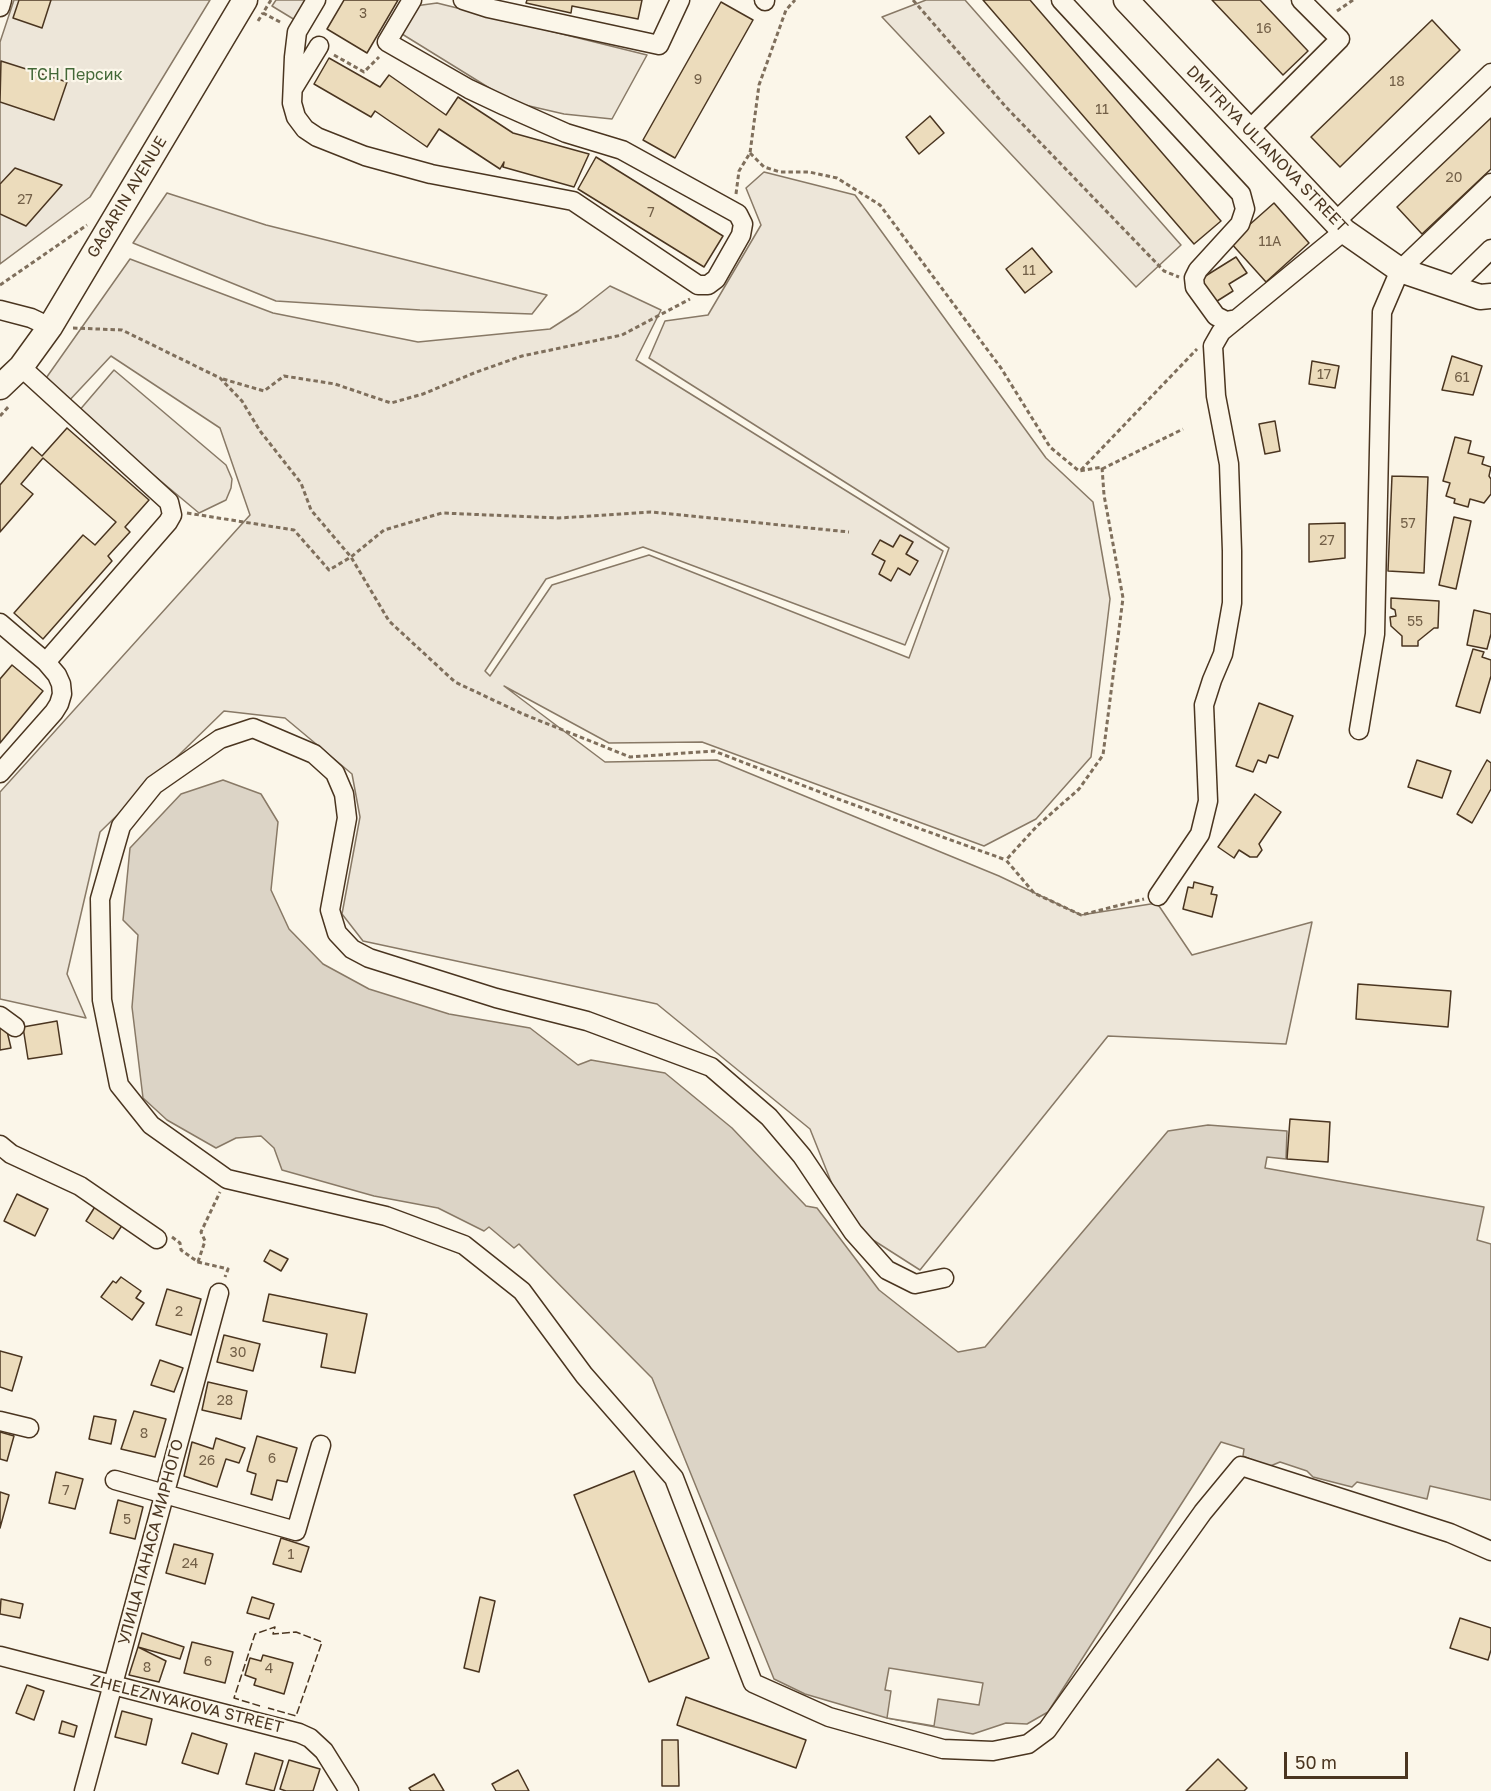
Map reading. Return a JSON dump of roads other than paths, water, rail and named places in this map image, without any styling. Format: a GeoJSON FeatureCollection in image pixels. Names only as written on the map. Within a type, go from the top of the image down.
{"type":"FeatureCollection","features":[{"type":"Feature","properties":{"kind":"main road","name":"GAGARIN AVENUE"},"geometry":{"type":"LineString","coordinates":[[0,387],[21,367],[50,327],[245,0]]}},
{"type":"Feature","properties":{"kind":"main road","name":"DMITRIYA ULIANOVA STREET"},"geometry":{"type":"LineString","coordinates":[[1126,0],[1339,227],[1400,270],[1480,297],[1491,296]]}},
{"type":"Feature","properties":{"kind":"street"},"geometry":{"type":"LineString","coordinates":[[0,7],[2,0]]}},
{"type":"Feature","properties":{"kind":"street"},"geometry":{"type":"LineString","coordinates":[[316,0],[297,32],[292,103],[296,117],[305,129],[327,141],[365,156],[431,174],[573,201],[698,285],[708,285],[716,279],[741,235],[738,215],[622,150],[566,133],[469,89],[387,42],[412,0]]}},
{"type":"Feature","properties":{"kind":"street"},"geometry":{"type":"LineString","coordinates":[[463,0],[488,8],[659,45],[681,0]]}},
{"type":"Feature","properties":{"kind":"street"},"geometry":{"type":"LineString","coordinates":[[1061,0],[1240,194],[1245,209],[1240,224],[1195,273],[1194,282],[1216,316],[1226,321],[1236,319]]}},
{"type":"Feature","properties":{"kind":"street"},"geometry":{"type":"LineString","coordinates":[[1248,131],[1340,39],[1301,0]]}},
{"type":"Feature","properties":{"kind":"street"},"geometry":{"type":"LineString","coordinates":[[293,88],[319,46]]}},
{"type":"Feature","properties":{"kind":"street"},"geometry":{"type":"LineString","coordinates":[[1158,896],[1200,834],[1208,801],[1204,705],[1223,654],[1232,603],[1229,464],[1216,396],[1213,346],[1221,332],[1339,227],[1491,73]]}},
{"type":"Feature","properties":{"kind":"street"},"geometry":{"type":"LineString","coordinates":[[1359,730],[1375,634],[1382,312],[1400,270],[1491,183]]}},
{"type":"Feature","properties":{"kind":"street"},"geometry":{"type":"LineString","coordinates":[[1452,287],[1491,249]]}},
{"type":"Feature","properties":{"kind":"street"},"geometry":{"type":"LineString","coordinates":[[0,310],[31,318],[50,327]]}},
{"type":"Feature","properties":{"kind":"street"},"geometry":{"type":"LineString","coordinates":[[21,367],[169,502],[172,510],[171,519],[46,662]]}},
{"type":"Feature","properties":{"kind":"street"},"geometry":{"type":"LineString","coordinates":[[0,623],[46,662],[57,675],[62,694],[54,712],[0,773]]}},
{"type":"Feature","properties":{"kind":"street"},"geometry":{"type":"LineString","coordinates":[[944,1278],[915,1284],[887,1270],[853,1232],[802,1155],[769,1117],[711,1067],[587,1022],[496,998],[369,958],[352,949],[337,933],[330,910],[346,818],[344,794],[335,773],[314,754],[254,728],[220,739],[154,784],[121,826],[100,899],[102,1000],[119,1085],[151,1125],[227,1179],[386,1216],[464,1245],[522,1291],[584,1375],[674,1478],[753,1683],[829,1717],[943,1749],[993,1751],[1029,1744],[1047,1731],[1203,1512],[1241,1466],[1450,1533],[1491,1551]]}},
{"type":"Feature","properties":{"kind":"street"},"geometry":{"type":"LineString","coordinates":[[0,1144],[11,1154],[80,1186],[158,1239]]}},
{"type":"Feature","properties":{"kind":"street","name":"УЛИЦА ПАНАСА МИРНОГО"},"geometry":{"type":"LineString","coordinates":[[84,1791],[219,1293]]}},
{"type":"Feature","properties":{"kind":"street"},"geometry":{"type":"LineString","coordinates":[[0,1421],[29,1428]]}},
{"type":"Feature","properties":{"kind":"street"},"geometry":{"type":"LineString","coordinates":[[115,1480],[296,1531],[321,1445]]}},
{"type":"Feature","properties":{"kind":"street","name":"ZHELEZNYAKOVA STREET"},"geometry":{"type":"LineString","coordinates":[[0,1656],[299,1733],[310,1738],[324,1751],[349,1791]]}},
{"type":"Feature","properties":{"kind":"park label","name":"ТСН Персик"},"geometry":{"type":"Point","coordinates":[75,75]}}]}
